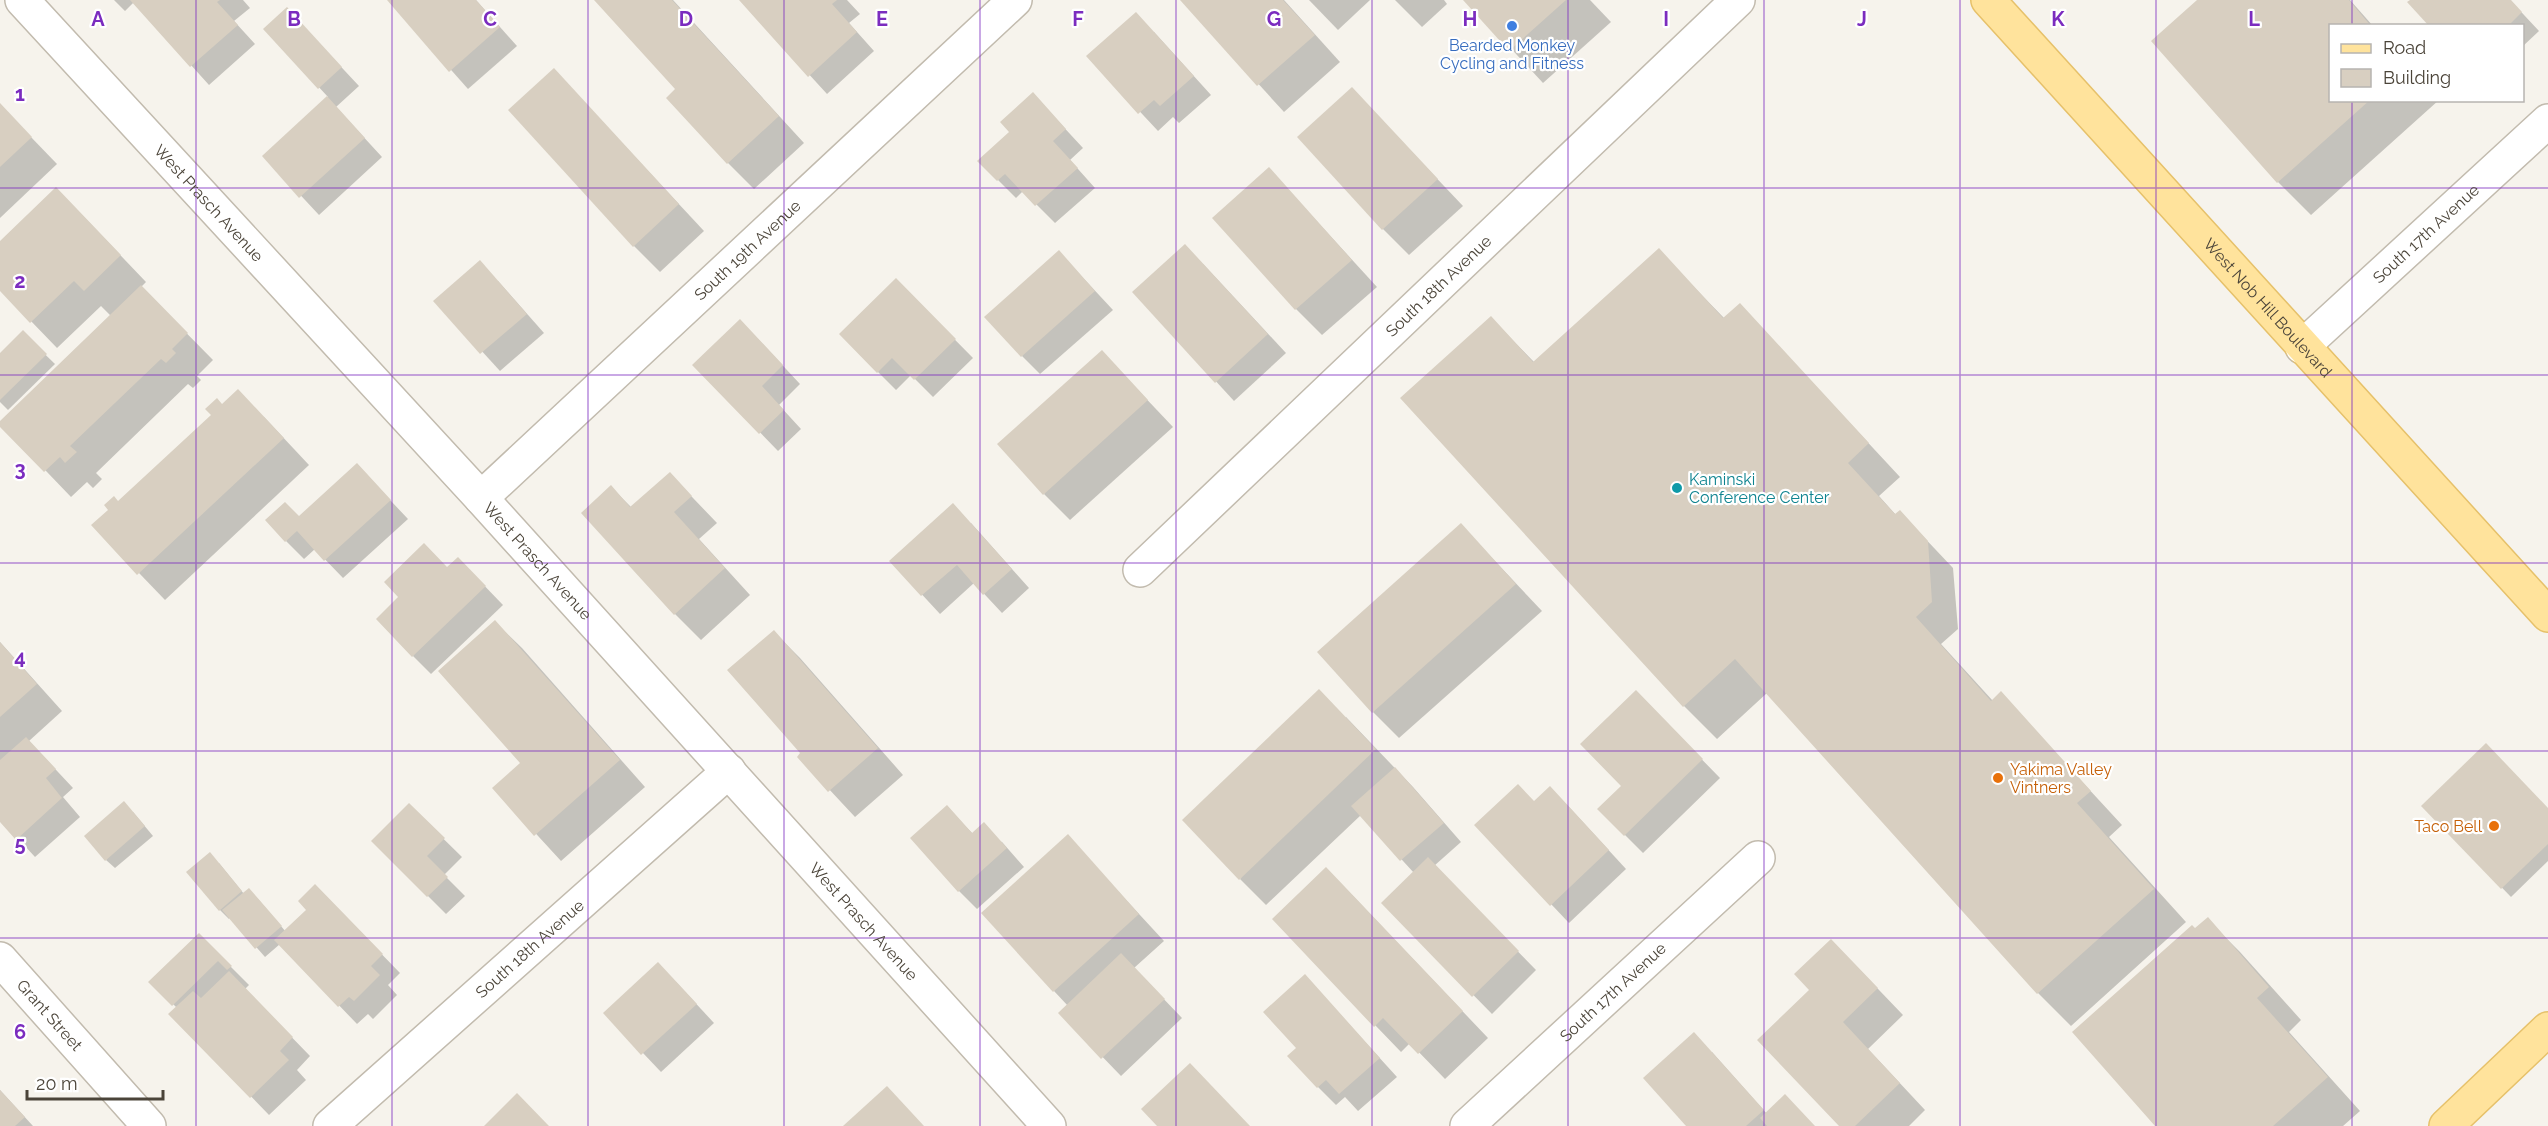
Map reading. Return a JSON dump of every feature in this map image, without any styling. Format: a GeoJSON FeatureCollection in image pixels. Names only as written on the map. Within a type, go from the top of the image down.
{"type":"FeatureCollection","features":[{"type":"Feature","properties":{"kind":"main road","name":"West Nob Hill Boulevard"},"geometry":{"type":"LineString","coordinates":[[1988,0],[2548,615]]}},
{"type":"Feature","properties":{"kind":"main road"},"geometry":{"type":"LineString","coordinates":[[2446,1126],[2548,1029]]}},
{"type":"Feature","properties":{"kind":"street","name":"West Prasch Avenue"},"geometry":{"type":"LineString","coordinates":[[22,0],[481,498],[1049,1126]]}},
{"type":"Feature","properties":{"kind":"street","name":"South 19th Avenue"},"geometry":{"type":"LineString","coordinates":[[481,498],[1015,0]]}},
{"type":"Feature","properties":{"kind":"street","name":"South 18th Avenue"},"geometry":{"type":"LineString","coordinates":[[1140,570],[1738,0]]}},
{"type":"Feature","properties":{"kind":"street","name":"South 17th Avenue"},"geometry":{"type":"LineString","coordinates":[[2302,347],[2548,121]]}},
{"type":"Feature","properties":{"kind":"street","name":"South 18th Avenue"},"geometry":{"type":"LineString","coordinates":[[330,1126],[729,771]]}},
{"type":"Feature","properties":{"kind":"street","name":"South 17th Avenue"},"geometry":{"type":"LineString","coordinates":[[1467,1126],[1758,858]]}},
{"type":"Feature","properties":{"kind":"street","name":"Grant Street"},"geometry":{"type":"LineString","coordinates":[[0,959],[149,1126]]}},
{"type":"Feature","properties":{"kind":"building"},"geometry":{"type":"Polygon","coordinates":[[[130,0],[220,0],[217,2],[238,25],[190,67],[130,0]]]}},
{"type":"Feature","properties":{"kind":"building"},"geometry":{"type":"Polygon","coordinates":[[[387,0],[476,0],[500,27],[449,72],[387,0]]]}},
{"type":"Feature","properties":{"kind":"building"},"geometry":{"type":"Polygon","coordinates":[[[594,0],[672,0],[779,116],[727,164],[666,98],[675,89],[594,0]]]}},
{"type":"Feature","properties":{"kind":"building"},"geometry":{"type":"Polygon","coordinates":[[[739,0],[837,0],[832,4],[857,32],[808,77],[739,0]]]}},
{"type":"Feature","properties":{"kind":"building"},"geometry":{"type":"Polygon","coordinates":[[[1180,0],[1283,0],[1315,35],[1257,86],[1180,0]]]}},
{"type":"Feature","properties":{"kind":"building","name":"Bearded Monkey Cycling and Fitness"},"geometry":{"type":"Polygon","coordinates":[[[1463,0],[1566,0],[1509,51],[1463,0]]]}},
{"type":"Feature","properties":{"kind":"building"},"geometry":{"type":"Polygon","coordinates":[[[2197,0],[2349,0],[2369,24],[2329,24],[2329,102],[2368,102],[2277,183],[2151,41],[2197,0]]]}},
{"type":"Feature","properties":{"kind":"building"},"geometry":{"type":"Polygon","coordinates":[[[2410,0],[2511,0],[2522,12],[2510,24],[2427,24],[2407,2],[2410,0]]]}},
{"type":"Feature","properties":{"kind":"building"},"geometry":{"type":"Polygon","coordinates":[[[287,7],[342,67],[318,89],[263,29],[287,7]]]}},
{"type":"Feature","properties":{"kind":"building"},"geometry":{"type":"Polygon","coordinates":[[[1136,12],[1194,76],[1160,106],[1154,100],[1138,114],[1086,56],[1136,12]]]}},
{"type":"Feature","properties":{"kind":"building"},"geometry":{"type":"Polygon","coordinates":[[[554,68],[679,204],[633,247],[508,110],[554,68]]]}},
{"type":"Feature","properties":{"kind":"building"},"geometry":{"type":"Polygon","coordinates":[[[1352,87],[1438,179],[1382,230],[1297,137],[1352,87]]]}},
{"type":"Feature","properties":{"kind":"building"},"geometry":{"type":"Polygon","coordinates":[[[1033,92],[1066,129],[1053,141],[1078,168],[1035,206],[1005,174],[997,181],[977,161],[1009,132],[1000,122],[1033,92]]]}},
{"type":"Feature","properties":{"kind":"building"},"geometry":{"type":"Polygon","coordinates":[[[327,96],[365,138],[299,198],[262,156],[327,96]]]}},
{"type":"Feature","properties":{"kind":"building"},"geometry":{"type":"Polygon","coordinates":[[[0,103],[32,137],[0,167],[0,103]]]}},
{"type":"Feature","properties":{"kind":"building"},"geometry":{"type":"Polygon","coordinates":[[[1269,167],[1352,260],[1295,310],[1212,218],[1269,167]]]}},
{"type":"Feature","properties":{"kind":"building"},"geometry":{"type":"Polygon","coordinates":[[[56,187],[121,255],[84,291],[74,281],[30,323],[0,291],[0,241],[56,187]]]}},
{"type":"Feature","properties":{"kind":"building"},"geometry":{"type":"Polygon","coordinates":[[[1185,244],[1268,334],[1215,383],[1132,292],[1185,244]]]}},
{"type":"Feature","properties":{"kind":"building"},"geometry":{"type":"Polygon","coordinates":[[[1659,248],[1723,318],[1740,303],[1869,443],[1848,463],[1895,514],[1900,510],[1928,541],[1932,602],[1916,617],[1991,701],[2001,691],[2091,791],[2077,803],[2154,889],[2037,994],[1735,659],[1683,707],[1400,398],[1491,316],[1533,362],[1659,248]]]}},
{"type":"Feature","properties":{"kind":"building"},"geometry":{"type":"Polygon","coordinates":[[[1059,250],[1095,291],[1021,357],[984,317],[1059,250]]]}},
{"type":"Feature","properties":{"kind":"building"},"geometry":{"type":"Polygon","coordinates":[[[480,260],[527,314],[480,354],[433,301],[480,260]]]}},
{"type":"Feature","properties":{"kind":"building"},"geometry":{"type":"Polygon","coordinates":[[[896,278],[956,339],[914,380],[892,358],[877,373],[839,334],[896,278]]]}},
{"type":"Feature","properties":{"kind":"building"},"geometry":{"type":"Polygon","coordinates":[[[141,285],[188,333],[172,349],[176,353],[166,363],[161,359],[70,446],[77,452],[65,463],[60,457],[44,472],[0,427],[0,421],[141,285]]]}},
{"type":"Feature","properties":{"kind":"building"},"geometry":{"type":"Polygon","coordinates":[[[740,319],[783,365],[762,386],[784,410],[759,434],[692,365],[740,319]]]}},
{"type":"Feature","properties":{"kind":"building"},"geometry":{"type":"Polygon","coordinates":[[[23,330],[47,354],[0,400],[0,353],[23,330]]]}},
{"type":"Feature","properties":{"kind":"building"},"geometry":{"type":"Polygon","coordinates":[[[1102,350],[1148,400],[1043,495],[997,444],[1102,350]]]}},
{"type":"Feature","properties":{"kind":"building"},"geometry":{"type":"Polygon","coordinates":[[[238,389],[284,438],[137,575],[91,525],[108,510],[104,505],[114,496],[118,501],[211,415],[205,409],[217,398],[222,404],[238,389]]]}},
{"type":"Feature","properties":{"kind":"building"},"geometry":{"type":"Polygon","coordinates":[[[357,463],[391,500],[324,561],[297,531],[285,542],[265,520],[285,502],[299,516],[357,463]]]}},
{"type":"Feature","properties":{"kind":"building"},"geometry":{"type":"Polygon","coordinates":[[[670,472],[692,496],[674,512],[725,568],[674,615],[581,513],[611,485],[630,507],[670,472]]]}},
{"type":"Feature","properties":{"kind":"building"},"geometry":{"type":"Polygon","coordinates":[[[953,503],[1012,569],[983,595],[957,565],[921,596],[889,561],[953,503]]]}},
{"type":"Feature","properties":{"kind":"building"},"geometry":{"type":"Polygon","coordinates":[[[1461,523],[1516,584],[1372,713],[1317,652],[1461,523]]]}},
{"type":"Feature","properties":{"kind":"building"},"geometry":{"type":"Polygon","coordinates":[[[424,543],[447,567],[458,557],[486,586],[412,657],[376,619],[398,597],[384,582],[424,543]]]}},
{"type":"Feature","properties":{"kind":"building"},"geometry":{"type":"Polygon","coordinates":[[[495,620],[620,760],[534,836],[492,788],[520,763],[438,671],[495,620]]]}},
{"type":"Feature","properties":{"kind":"building"},"geometry":{"type":"Polygon","coordinates":[[[774,630],[878,748],[828,792],[797,757],[800,753],[727,670],[774,630]]]}},
{"type":"Feature","properties":{"kind":"building"},"geometry":{"type":"Polygon","coordinates":[[[0,642],[37,684],[0,717],[0,642]]]}},
{"type":"Feature","properties":{"kind":"building"},"geometry":{"type":"Polygon","coordinates":[[[1319,689],[1376,749],[1239,880],[1182,820],[1319,689]]]}},
{"type":"Feature","properties":{"kind":"building"},"geometry":{"type":"Polygon","coordinates":[[[1636,690],[1703,759],[1624,836],[1597,809],[1621,786],[1580,744],[1636,690]]]}},
{"type":"Feature","properties":{"kind":"building"},"geometry":{"type":"Polygon","coordinates":[[[26,737],[56,769],[46,778],[62,798],[16,840],[0,822],[0,760],[26,737]]]}},
{"type":"Feature","properties":{"kind":"building","name":"Taco Bell"},"geometry":{"type":"Polygon","coordinates":[[[2486,743],[2548,808],[2548,844],[2501,889],[2421,806],[2486,743]]]}},
{"type":"Feature","properties":{"kind":"building"},"geometry":{"type":"Polygon","coordinates":[[[1395,767],[1444,823],[1400,861],[1351,806],[1395,767]]]}},
{"type":"Feature","properties":{"kind":"building"},"geometry":{"type":"Polygon","coordinates":[[[1518,784],[1534,801],[1550,786],[1609,850],[1550,906],[1474,825],[1518,784]]]}},
{"type":"Feature","properties":{"kind":"building"},"geometry":{"type":"Polygon","coordinates":[[[124,801],[145,826],[105,861],[84,836],[124,801]]]}},
{"type":"Feature","properties":{"kind":"building"},"geometry":{"type":"Polygon","coordinates":[[[409,803],[445,838],[427,856],[448,877],[427,897],[371,841],[409,803]]]}},
{"type":"Feature","properties":{"kind":"building"},"geometry":{"type":"Polygon","coordinates":[[[947,805],[972,833],[984,822],[1007,848],[958,892],[910,838],[947,805]]]}},
{"type":"Feature","properties":{"kind":"building"},"geometry":{"type":"Polygon","coordinates":[[[1068,834],[1139,914],[1053,992],[981,913],[1068,834]]]}},
{"type":"Feature","properties":{"kind":"building"},"geometry":{"type":"Polygon","coordinates":[[[210,852],[242,891],[219,911],[186,872],[210,852]]]}},
{"type":"Feature","properties":{"kind":"building"},"geometry":{"type":"Polygon","coordinates":[[[1428,857],[1519,951],[1472,997],[1381,903],[1428,857]]]}},
{"type":"Feature","properties":{"kind":"building"},"geometry":{"type":"Polygon","coordinates":[[[1326,867],[1463,1011],[1418,1054],[1383,1018],[1374,1027],[1272,919],[1326,867]]]}},
{"type":"Feature","properties":{"kind":"building"},"geometry":{"type":"Polygon","coordinates":[[[315,884],[383,954],[371,966],[380,975],[354,1001],[349,997],[338,1007],[274,940],[306,910],[298,901],[315,884]]]}},
{"type":"Feature","properties":{"kind":"building"},"geometry":{"type":"Polygon","coordinates":[[[249,888],[282,926],[255,949],[222,910],[249,888]]]}},
{"type":"Feature","properties":{"kind":"building"},"geometry":{"type":"Polygon","coordinates":[[[2208,917],[2269,987],[2257,998],[2328,1077],[2273,1126],[2155,1126],[2072,1032],[2192,925],[2195,928],[2208,917]]]}},
{"type":"Feature","properties":{"kind":"building"},"geometry":{"type":"Polygon","coordinates":[[[199,933],[232,966],[227,970],[218,961],[172,1006],[148,982],[199,933]]]}},
{"type":"Feature","properties":{"kind":"building"},"geometry":{"type":"Polygon","coordinates":[[[1831,939],[1878,988],[1843,1022],[1900,1083],[1855,1126],[1839,1126],[1757,1040],[1809,990],[1794,974],[1831,939]]]}},
{"type":"Feature","properties":{"kind":"building"},"geometry":{"type":"Polygon","coordinates":[[[1121,953],[1165,999],[1101,1059],[1058,1013],[1121,953]]]}},
{"type":"Feature","properties":{"kind":"building"},"geometry":{"type":"Polygon","coordinates":[[[658,962],[697,1004],[641,1055],[603,1013],[658,962]]]}},
{"type":"Feature","properties":{"kind":"building"},"geometry":{"type":"Polygon","coordinates":[[[229,971],[293,1037],[280,1051],[289,1060],[250,1098],[168,1014],[193,991],[201,998],[229,971]]]}},
{"type":"Feature","properties":{"kind":"building"},"geometry":{"type":"Polygon","coordinates":[[[1305,974],[1380,1058],[1339,1094],[1326,1080],[1317,1088],[1287,1056],[1296,1048],[1263,1012],[1305,974]]]}},
{"type":"Feature","properties":{"kind":"building"},"geometry":{"type":"Polygon","coordinates":[[[1694,1032],[1764,1110],[1746,1126],[1686,1126],[1643,1078],[1694,1032]]]}},
{"type":"Feature","properties":{"kind":"building"},"geometry":{"type":"Polygon","coordinates":[[[1190,1063],[1250,1126],[1157,1126],[1141,1109],[1190,1063]]]}},
{"type":"Feature","properties":{"kind":"building"},"geometry":{"type":"Polygon","coordinates":[[[887,1086],[924,1126],[843,1126],[887,1086]]]}},
{"type":"Feature","properties":{"kind":"building"},"geometry":{"type":"Polygon","coordinates":[[[0,1090],[25,1117],[15,1126],[0,1126],[0,1090]]]}},
{"type":"Feature","properties":{"kind":"building"},"geometry":{"type":"Polygon","coordinates":[[[517,1093],[549,1126],[484,1126],[517,1093]]]}},
{"type":"Feature","properties":{"kind":"building"},"geometry":{"type":"Polygon","coordinates":[[[1785,1094],[1815,1126],[1767,1126],[1760,1118],[1785,1094]]]}},
{"type":"Feature","properties":{"kind":"place","name":"Bearded Monkey Cycling and Fitness"},"geometry":{"type":"Point","coordinates":[1512,26]}},
{"type":"Feature","properties":{"kind":"place","name":"Kaminski Conference Center"},"geometry":{"type":"Point","coordinates":[1677,488]}},
{"type":"Feature","properties":{"kind":"place","name":"Yakima Valley Vintners"},"geometry":{"type":"Point","coordinates":[1998,778]}},
{"type":"Feature","properties":{"kind":"place","name":"Taco Bell"},"geometry":{"type":"Point","coordinates":[2494,826]}}]}
